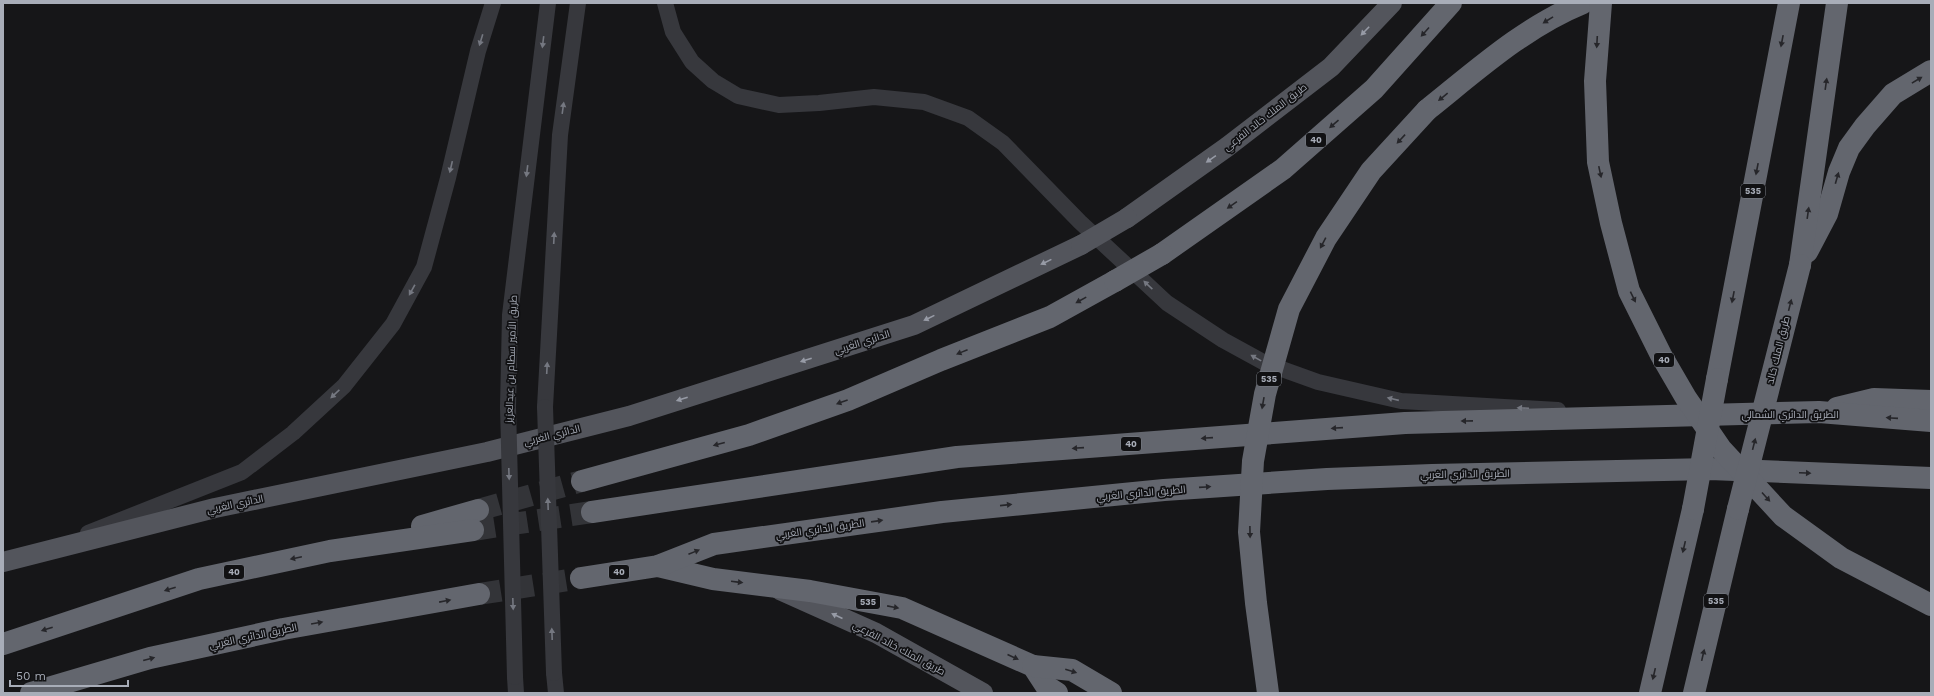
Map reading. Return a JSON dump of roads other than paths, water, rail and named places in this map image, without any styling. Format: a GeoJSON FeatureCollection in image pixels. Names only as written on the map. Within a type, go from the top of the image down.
{"type":"FeatureCollection","features":[{"type":"Feature","properties":{"kind":"highway","name":"40"},"geometry":{"type":"LineString","coordinates":[[582,482],[748,435],[848,400],[941,360],[1050,317],[1162,254],[1283,169],[1374,89],[1451,3]]}},
{"type":"Feature","properties":{"kind":"highway","name":"535"},"geometry":{"type":"LineString","coordinates":[[1268,693],[1256,603],[1249,532],[1253,461],[1264,394],[1289,309],[1326,238],[1371,171],[1427,110],[1500,51],[1562,11],[1583,3]]}},
{"type":"Feature","properties":{"kind":"highway","name":"40"},"geometry":{"type":"LineString","coordinates":[[1600,3],[1595,81],[1598,162],[1611,223],[1630,291],[1661,355],[1686,398],[1721,449],[1783,516],[1841,558],[1931,605]]}},
{"type":"Feature","properties":{"kind":"highway","name":"535"},"geometry":{"type":"LineString","coordinates":[[1650,693],[1693,510],[1789,3]]}},
{"type":"Feature","properties":{"kind":"highway","name":"طريق الملك خالد"},"geometry":{"type":"LineString","coordinates":[[1694,693],[1738,509],[1800,265],[1837,3]]}},
{"type":"Feature","properties":{"kind":"highway"},"geometry":{"type":"LineString","coordinates":[[1800,265],[1827,214],[1839,172],[1849,148],[1865,126],[1894,94],[1931,71]]}},
{"type":"Feature","properties":{"kind":"highway","name":"40"},"geometry":{"type":"LineString","coordinates":[[1819,412],[1874,398],[1931,401]]}},
{"type":"Feature","properties":{"kind":"highway","name":"الطريق الدائري الشمالي"},"geometry":{"type":"LineString","coordinates":[[1674,416],[1819,412],[1931,421]]}},
{"type":"Feature","properties":{"kind":"highway","name":"40"},"geometry":{"type":"LineString","coordinates":[[592,512],[957,457],[1405,423],[1674,416]]}},
{"type":"Feature","properties":{"kind":"highway","name":"الطريق الدائري الغربي"},"geometry":{"type":"LineString","coordinates":[[581,578],[658,566],[714,544],[942,512],[1164,490],[1424,475],[1710,469],[1931,478]]}},
{"type":"Feature","properties":{"kind":"highway","name":"40"},"geometry":{"type":"LineString","coordinates":[[3,644],[199,579],[476,520]]}},
{"type":"Feature","properties":{"kind":"highway","name":"535"},"geometry":{"type":"LineString","coordinates":[[658,566],[713,580],[810,591],[902,608],[1033,666],[1072,670],[1111,693]]}},
{"type":"Feature","properties":{"kind":"highway","name":"الطريق الدائري الغربي"},"geometry":{"type":"LineString","coordinates":[[34,692],[150,658],[283,629],[479,594]]}},
{"type":"Feature","properties":{"kind":"highway"},"geometry":{"type":"LineString","coordinates":[[1033,666],[1046,686],[1057,693]]}},
{"type":"Feature","properties":{"kind":"main road","name":"طريق الملك خالد الفرعي"},"geometry":{"type":"LineString","coordinates":[[1081,245],[1127,218],[1227,147],[1331,67],[1392,3]]}},
{"type":"Feature","properties":{"kind":"main road","name":"الدائري الغربي"},"geometry":{"type":"LineString","coordinates":[[3,562],[215,508],[487,452],[629,416],[914,325],[1081,245]]}},
{"type":"Feature","properties":{"kind":"main road","name":"طريق الملك خالد الفرعي"},"geometry":{"type":"LineString","coordinates":[[770,586],[876,633],[983,693]]}},
{"type":"Feature","properties":{"kind":"street"},"geometry":{"type":"LineString","coordinates":[[35,554],[242,472],[293,433],[344,386],[393,324],[424,268],[448,178],[478,51],[493,3]]}},
{"type":"Feature","properties":{"kind":"street","name":"طريق الأمير سطام بن عبدالعزيز"},"geometry":{"type":"LineString","coordinates":[[516,693],[508,407],[510,315],[548,3]]}},
{"type":"Feature","properties":{"kind":"street"},"geometry":{"type":"LineString","coordinates":[[556,693],[554,673],[545,407],[560,135],[578,3]]}},
{"type":"Feature","properties":{"kind":"street"},"geometry":{"type":"LineString","coordinates":[[665,3],[673,32],[692,62],[713,81],[738,96],[779,105],[819,103],[874,97],[924,102],[968,118],[1003,143],[1080,222],[1168,303],[1223,340],[1273,366],[1318,382],[1401,401],[1674,416]]}},
{"type":"Feature","properties":{"kind":"tunnel"},"geometry":{"type":"LineString","coordinates":[[478,510],[582,481]]}},
{"type":"Feature","properties":{"kind":"tunnel"},"geometry":{"type":"LineString","coordinates":[[473,530],[592,512]]}},
{"type":"Feature","properties":{"kind":"tunnel"},"geometry":{"type":"LineString","coordinates":[[479,594],[581,578]]}}]}
